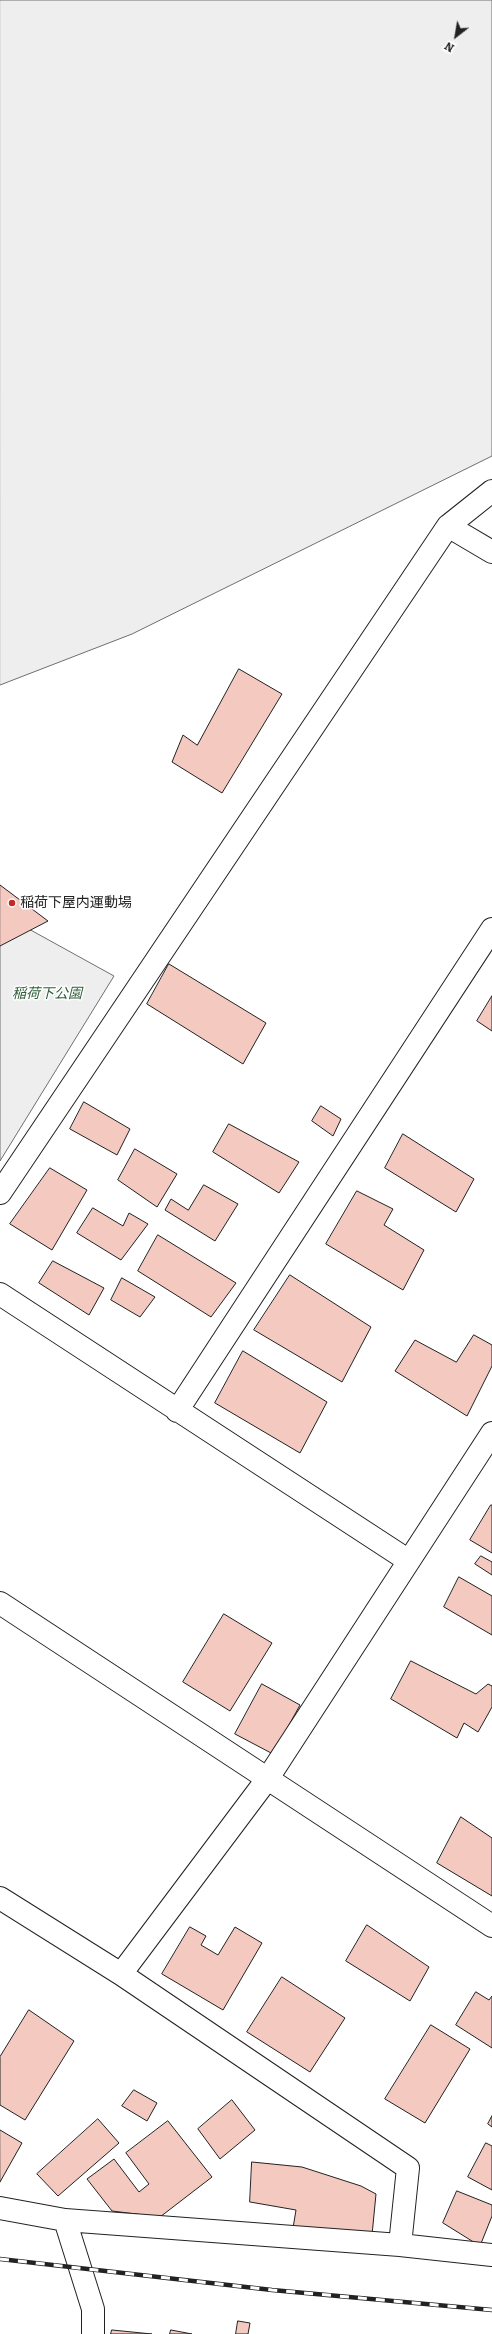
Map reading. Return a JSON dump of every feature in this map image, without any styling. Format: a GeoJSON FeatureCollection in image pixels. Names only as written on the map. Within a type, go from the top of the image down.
{"type":"FeatureCollection","features":[{"type":"Feature","properties":{"kind":"street"},"geometry":{"type":"LineString","coordinates":[[0,1193],[448,526],[492,491]]}},
{"type":"Feature","properties":{"kind":"street"},"geometry":{"type":"LineString","coordinates":[[448,526],[492,552]]}},
{"type":"Feature","properties":{"kind":"street"},"geometry":{"type":"LineString","coordinates":[[177,1411],[492,929]]}},
{"type":"Feature","properties":{"kind":"street"},"geometry":{"type":"LineString","coordinates":[[0,1294],[177,1411],[409,1561]]}},
{"type":"Feature","properties":{"kind":"street"},"geometry":{"type":"LineString","coordinates":[[121,1974],[268,1778],[492,1433]]}},
{"type":"Feature","properties":{"kind":"street"},"geometry":{"type":"LineString","coordinates":[[0,1603],[492,1926]]}},
{"type":"Feature","properties":{"kind":"street"},"geometry":{"type":"LineString","coordinates":[[0,1898],[121,1974],[408,2168],[400,2245]]}},
{"type":"Feature","properties":{"kind":"street"},"geometry":{"type":"LineString","coordinates":[[0,2208],[65,2220],[400,2245],[492,2255]]}},
{"type":"Feature","properties":{"kind":"street"},"geometry":{"type":"LineString","coordinates":[[65,2220],[93,2309],[93,2334]]}},
{"type":"Feature","properties":{"kind":"green space"},"geometry":{"type":"Polygon","coordinates":[[[0,0],[492,0],[492,456],[132,634],[0,685],[0,0]]]}},
{"type":"Feature","properties":{"kind":"green space","name":"稲荷下公園"},"geometry":{"type":"Polygon","coordinates":[[[27,928],[114,976],[0,1161],[0,945],[27,928]]]}},
{"type":"Feature","properties":{"kind":"building"},"geometry":{"type":"Polygon","coordinates":[[[239,669],[282,694],[222,793],[172,762],[183,735],[197,745],[239,669]]]}},
{"type":"Feature","properties":{"kind":"building","name":"稲荷下屋内運動場"},"geometry":{"type":"Polygon","coordinates":[[[0,885],[48,921],[0,946],[0,885]]]}},
{"type":"Feature","properties":{"kind":"building"},"geometry":{"type":"Polygon","coordinates":[[[169,964],[266,1023],[243,1064],[147,1004],[169,964]]]}},
{"type":"Feature","properties":{"kind":"building"},"geometry":{"type":"Polygon","coordinates":[[[492,996],[492,1031],[477,1021],[492,996]]]}},
{"type":"Feature","properties":{"kind":"building"},"geometry":{"type":"Polygon","coordinates":[[[84,1102],[130,1129],[117,1155],[70,1129],[84,1102]]]}},
{"type":"Feature","properties":{"kind":"building"},"geometry":{"type":"Polygon","coordinates":[[[321,1106],[341,1119],[333,1136],[312,1121],[321,1106]]]}},
{"type":"Feature","properties":{"kind":"building"},"geometry":{"type":"Polygon","coordinates":[[[229,1124],[299,1162],[279,1193],[213,1152],[229,1124]]]}},
{"type":"Feature","properties":{"kind":"building"},"geometry":{"type":"Polygon","coordinates":[[[403,1134],[474,1179],[456,1212],[385,1168],[403,1134]]]}},
{"type":"Feature","properties":{"kind":"building"},"geometry":{"type":"Polygon","coordinates":[[[135,1149],[177,1174],[157,1207],[118,1180],[135,1149]]]}},
{"type":"Feature","properties":{"kind":"building"},"geometry":{"type":"Polygon","coordinates":[[[50,1168],[87,1190],[52,1250],[10,1224],[50,1168]]]}},
{"type":"Feature","properties":{"kind":"building"},"geometry":{"type":"Polygon","coordinates":[[[204,1185],[238,1204],[215,1241],[165,1210],[171,1199],[188,1210],[204,1185]]]}},
{"type":"Feature","properties":{"kind":"building"},"geometry":{"type":"Polygon","coordinates":[[[357,1191],[393,1209],[384,1225],[424,1250],[403,1290],[326,1244],[357,1191]]]}},
{"type":"Feature","properties":{"kind":"building"},"geometry":{"type":"Polygon","coordinates":[[[93,1208],[123,1226],[129,1213],[148,1224],[121,1260],[77,1233],[93,1208]]]}},
{"type":"Feature","properties":{"kind":"building"},"geometry":{"type":"Polygon","coordinates":[[[158,1235],[236,1283],[211,1317],[138,1271],[158,1235]]]}},
{"type":"Feature","properties":{"kind":"building"},"geometry":{"type":"Polygon","coordinates":[[[53,1261],[104,1288],[89,1315],[39,1283],[53,1261]]]}},
{"type":"Feature","properties":{"kind":"building"},"geometry":{"type":"Polygon","coordinates":[[[290,1275],[371,1327],[342,1382],[254,1330],[290,1275]]]}},
{"type":"Feature","properties":{"kind":"building"},"geometry":{"type":"Polygon","coordinates":[[[122,1278],[155,1297],[140,1317],[111,1300],[122,1278]]]}},
{"type":"Feature","properties":{"kind":"building"},"geometry":{"type":"Polygon","coordinates":[[[474,1335],[492,1345],[492,1366],[467,1416],[395,1371],[415,1340],[456,1362],[474,1335]]]}},
{"type":"Feature","properties":{"kind":"building"},"geometry":{"type":"Polygon","coordinates":[[[243,1351],[327,1402],[300,1453],[215,1403],[243,1351]]]}},
{"type":"Feature","properties":{"kind":"building"},"geometry":{"type":"Polygon","coordinates":[[[492,1505],[492,1553],[470,1540],[492,1505]]]}},
{"type":"Feature","properties":{"kind":"building"},"geometry":{"type":"Polygon","coordinates":[[[481,1556],[492,1562],[492,1575],[475,1564],[481,1556]]]}},
{"type":"Feature","properties":{"kind":"building"},"geometry":{"type":"Polygon","coordinates":[[[459,1577],[492,1596],[492,1635],[444,1607],[459,1577]]]}},
{"type":"Feature","properties":{"kind":"building"},"geometry":{"type":"Polygon","coordinates":[[[224,1614],[272,1643],[230,1711],[183,1682],[224,1614]]]}},
{"type":"Feature","properties":{"kind":"building"},"geometry":{"type":"Polygon","coordinates":[[[411,1661],[476,1694],[488,1684],[492,1686],[492,1707],[478,1732],[464,1723],[457,1738],[391,1699],[411,1661]]]}},
{"type":"Feature","properties":{"kind":"building"},"geometry":{"type":"Polygon","coordinates":[[[262,1684],[300,1705],[273,1754],[235,1734],[262,1684]]]}},
{"type":"Feature","properties":{"kind":"building"},"geometry":{"type":"Polygon","coordinates":[[[461,1817],[492,1838],[492,1896],[437,1863],[461,1817]]]}},
{"type":"Feature","properties":{"kind":"building"},"geometry":{"type":"Polygon","coordinates":[[[367,1925],[429,1967],[410,2001],[346,1961],[367,1925]]]}},
{"type":"Feature","properties":{"kind":"building"},"geometry":{"type":"Polygon","coordinates":[[[190,1927],[206,1936],[201,1945],[218,1955],[235,1927],[262,1943],[223,2010],[162,1974],[190,1927]]]}},
{"type":"Feature","properties":{"kind":"building"},"geometry":{"type":"Polygon","coordinates":[[[282,1977],[345,2018],[310,2072],[247,2032],[282,1977]]]}},
{"type":"Feature","properties":{"kind":"building"},"geometry":{"type":"Polygon","coordinates":[[[476,1992],[489,2000],[492,1996],[492,2048],[456,2025],[476,1992]]]}},
{"type":"Feature","properties":{"kind":"building"},"geometry":{"type":"Polygon","coordinates":[[[29,2010],[74,2041],[25,2120],[0,2105],[0,2057],[29,2010]]]}},
{"type":"Feature","properties":{"kind":"building"},"geometry":{"type":"Polygon","coordinates":[[[431,2025],[470,2049],[425,2123],[385,2099],[431,2025]]]}},
{"type":"Feature","properties":{"kind":"building"},"geometry":{"type":"Polygon","coordinates":[[[134,2090],[157,2103],[147,2121],[122,2106],[134,2090]]]}},
{"type":"Feature","properties":{"kind":"building"},"geometry":{"type":"Polygon","coordinates":[[[232,2100],[255,2130],[220,2159],[198,2129],[232,2100]]]}},
{"type":"Feature","properties":{"kind":"building"},"geometry":{"type":"Polygon","coordinates":[[[492,2116],[492,2127],[488,2124],[492,2116]]]}},
{"type":"Feature","properties":{"kind":"building"},"geometry":{"type":"Polygon","coordinates":[[[98,2119],[119,2143],[58,2196],[37,2174],[98,2119]]]}},
{"type":"Feature","properties":{"kind":"building"},"geometry":{"type":"Polygon","coordinates":[[[168,2121],[212,2177],[160,2217],[112,2211],[87,2179],[114,2159],[139,2192],[149,2184],[126,2153],[168,2121]]]}},
{"type":"Feature","properties":{"kind":"building"},"geometry":{"type":"Polygon","coordinates":[[[0,2130],[22,2143],[0,2182],[0,2130]]]}},
{"type":"Feature","properties":{"kind":"building"},"geometry":{"type":"Polygon","coordinates":[[[486,2143],[492,2146],[492,2190],[468,2177],[486,2143]]]}},
{"type":"Feature","properties":{"kind":"building"},"geometry":{"type":"Polygon","coordinates":[[[252,2162],[302,2167],[361,2186],[376,2194],[372,2235],[293,2228],[296,2210],[250,2202],[252,2162]]]}},
{"type":"Feature","properties":{"kind":"building"},"geometry":{"type":"Polygon","coordinates":[[[457,2191],[492,2205],[492,2216],[480,2246],[443,2223],[457,2191]]]}},
{"type":"Feature","properties":{"kind":"building"},"geometry":{"type":"Polygon","coordinates":[[[238,2321],[250,2323],[248,2334],[236,2334],[238,2321]]]}},
{"type":"Feature","properties":{"kind":"building"},"geometry":{"type":"Polygon","coordinates":[[[112,2330],[152,2334],[111,2334],[112,2330]]]}},
{"type":"Feature","properties":{"kind":"building"},"geometry":{"type":"Polygon","coordinates":[[[171,2330],[192,2334],[170,2334],[171,2330]]]}},
{"type":"Feature","properties":{"kind":"railway"},"geometry":{"type":"LineString","coordinates":[[0,2259],[272,2290],[492,2310]]}},
{"type":"Feature","properties":{"kind":"place","name":"稲荷下屋内運動場"},"geometry":{"type":"Point","coordinates":[12,903]}}]}
